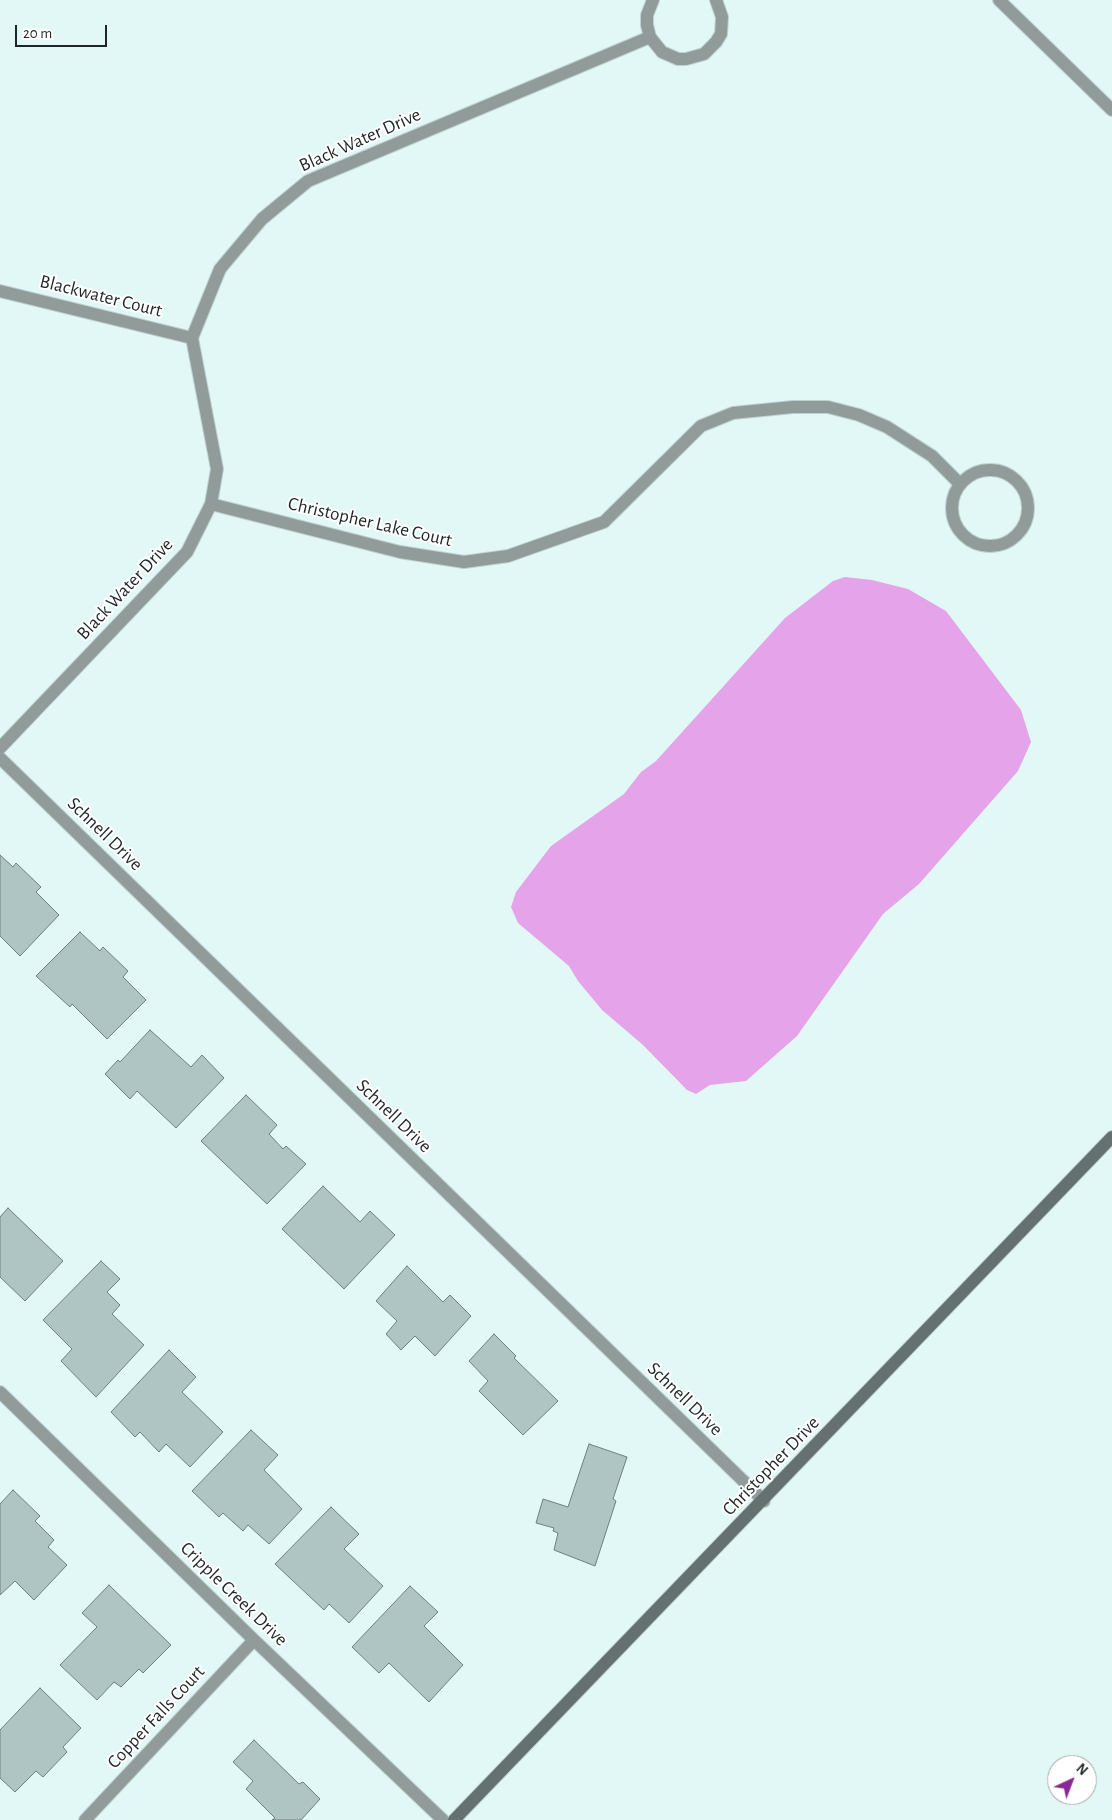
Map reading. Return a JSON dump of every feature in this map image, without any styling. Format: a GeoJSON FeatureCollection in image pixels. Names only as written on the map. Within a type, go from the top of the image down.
{"type":"FeatureCollection","features":[{"type":"Feature","properties":{"kind":"street"},"geometry":{"type":"LineString","coordinates":[[653,0],[647,15],[650,37],[662,52],[678,59],[696,58],[704,54],[716,42],[722,26],[720,9],[716,0]]}},
{"type":"Feature","properties":{"kind":"street"},"geometry":{"type":"LineString","coordinates":[[999,0],[1112,110]]}},
{"type":"Feature","properties":{"kind":"street","name":"Black Water Drive"},"geometry":{"type":"LineString","coordinates":[[0,748],[187,552],[211,504],[217,469],[192,338],[220,269],[262,219],[308,182],[650,37]]}},
{"type":"Feature","properties":{"kind":"street","name":"Blackwater Court"},"geometry":{"type":"LineString","coordinates":[[0,279],[0,292],[192,338]]}},
{"type":"Feature","properties":{"kind":"street","name":"Christopher Lake Court"},"geometry":{"type":"LineString","coordinates":[[211,504],[400,552],[464,562],[508,556],[604,522],[701,426],[733,413],[793,407],[828,407],[859,415],[887,427],[932,456],[960,484]]}},
{"type":"Feature","properties":{"kind":"street"},"geometry":{"type":"LineString","coordinates":[[981,471],[1004,472],[1013,477],[1021,485],[1028,504],[1026,521],[1022,529],[1009,541],[992,546],[983,546],[968,538],[955,523],[952,512],[952,501],[960,484],[971,475],[981,471]]}},
{"type":"Feature","properties":{"kind":"street","name":"Schnell Drive"},"geometry":{"type":"LineString","coordinates":[[0,758],[764,1501]]}},
{"type":"Feature","properties":{"kind":"street","name":"Christopher Drive"},"geometry":{"type":"LineString","coordinates":[[454,1820],[764,1501],[1112,1137]]}},
{"type":"Feature","properties":{"kind":"street","name":"Cripple Creek Drive"},"geometry":{"type":"LineString","coordinates":[[0,1392],[254,1640],[443,1820]]}},
{"type":"Feature","properties":{"kind":"street","name":"Copper Falls Court"},"geometry":{"type":"LineString","coordinates":[[85,1820],[254,1640]]}},
{"type":"Feature","properties":{"kind":"shaded area"},"geometry":{"type":"Polygon","coordinates":[[[845,577],[872,580],[908,589],[946,611],[1021,710],[1031,742],[1018,771],[919,884],[883,914],[797,1036],[746,1081],[710,1085],[696,1094],[687,1090],[643,1045],[602,1010],[578,981],[569,966],[518,923],[511,907],[516,892],[551,846],[624,794],[641,772],[656,761],[785,618],[833,581],[845,577]]]}},
{"type":"Feature","properties":{"kind":"building"},"geometry":{"type":"Polygon","coordinates":[[[0,855],[13,867],[16,863],[41,887],[36,892],[59,915],[20,956],[0,936],[0,855]]]}},
{"type":"Feature","properties":{"kind":"building"},"geometry":{"type":"Polygon","coordinates":[[[80,932],[100,951],[103,947],[128,971],[123,977],[146,1000],[107,1039],[72,1004],[70,1007],[36,976],[80,932]]]}},
{"type":"Feature","properties":{"kind":"building"},"geometry":{"type":"Polygon","coordinates":[[[150,1030],[191,1067],[202,1055],[224,1078],[176,1128],[137,1091],[130,1099],[105,1074],[118,1060],[120,1062],[150,1030]]]}},
{"type":"Feature","properties":{"kind":"building"},"geometry":{"type":"Polygon","coordinates":[[[246,1095],[277,1125],[269,1134],[283,1149],[286,1146],[306,1164],[267,1204],[201,1141],[246,1095]]]}},
{"type":"Feature","properties":{"kind":"building"},"geometry":{"type":"Polygon","coordinates":[[[323,1186],[360,1222],[370,1211],[395,1235],[344,1289],[282,1229],[323,1186]]]}},
{"type":"Feature","properties":{"kind":"building"},"geometry":{"type":"Polygon","coordinates":[[[8,1208],[63,1261],[25,1301],[0,1277],[0,1217],[8,1208]]]}},
{"type":"Feature","properties":{"kind":"building"},"geometry":{"type":"Polygon","coordinates":[[[101,1261],[120,1279],[107,1292],[120,1305],[112,1314],[144,1345],[96,1397],[61,1361],[72,1349],[43,1320],[101,1261]]]}},
{"type":"Feature","properties":{"kind":"building"},"geometry":{"type":"Polygon","coordinates":[[[407,1266],[443,1302],[450,1295],[471,1316],[435,1356],[415,1336],[401,1350],[386,1334],[397,1321],[376,1301],[407,1266]]]}},
{"type":"Feature","properties":{"kind":"building"},"geometry":{"type":"Polygon","coordinates":[[[494,1334],[516,1356],[514,1358],[558,1401],[523,1435],[479,1391],[488,1381],[469,1361],[494,1334]]]}},
{"type":"Feature","properties":{"kind":"building"},"geometry":{"type":"Polygon","coordinates":[[[169,1350],[196,1377],[182,1392],[223,1432],[190,1467],[166,1444],[159,1452],[140,1432],[135,1437],[111,1412],[169,1350]]]}},
{"type":"Feature","properties":{"kind":"building"},"geometry":{"type":"Polygon","coordinates":[[[251,1430],[278,1455],[264,1470],[302,1509],[269,1544],[248,1525],[243,1531],[223,1513],[219,1517],[192,1491],[251,1430]]]}},
{"type":"Feature","properties":{"kind":"building"},"geometry":{"type":"Polygon","coordinates":[[[589,1444],[627,1457],[613,1499],[616,1501],[595,1566],[554,1550],[558,1533],[553,1531],[554,1528],[536,1523],[543,1499],[568,1507],[589,1444]]]}},
{"type":"Feature","properties":{"kind":"building"},"geometry":{"type":"Polygon","coordinates":[[[13,1490],[40,1516],[35,1521],[54,1540],[48,1547],[67,1565],[34,1600],[15,1581],[0,1595],[0,1504],[13,1490]]]}},
{"type":"Feature","properties":{"kind":"building"},"geometry":{"type":"Polygon","coordinates":[[[331,1507],[359,1534],[344,1549],[383,1586],[349,1623],[329,1604],[324,1610],[275,1564],[331,1507]]]}},
{"type":"Feature","properties":{"kind":"building"},"geometry":{"type":"Polygon","coordinates":[[[109,1585],[171,1645],[143,1673],[139,1669],[121,1687],[114,1682],[97,1700],[60,1665],[97,1627],[82,1613],[109,1585]]]}},
{"type":"Feature","properties":{"kind":"building"},"geometry":{"type":"Polygon","coordinates":[[[410,1586],[438,1612],[424,1626],[463,1665],[429,1702],[389,1663],[379,1673],[352,1647],[410,1586]]]}},
{"type":"Feature","properties":{"kind":"building"},"geometry":{"type":"Polygon","coordinates":[[[40,1688],[81,1728],[63,1747],[67,1752],[43,1777],[36,1771],[15,1792],[0,1778],[0,1730],[40,1688]]]}},
{"type":"Feature","properties":{"kind":"building"},"geometry":{"type":"Polygon","coordinates":[[[254,1740],[299,1784],[303,1782],[320,1799],[301,1820],[272,1820],[275,1818],[246,1789],[253,1781],[233,1762],[254,1740]]]}}]}
